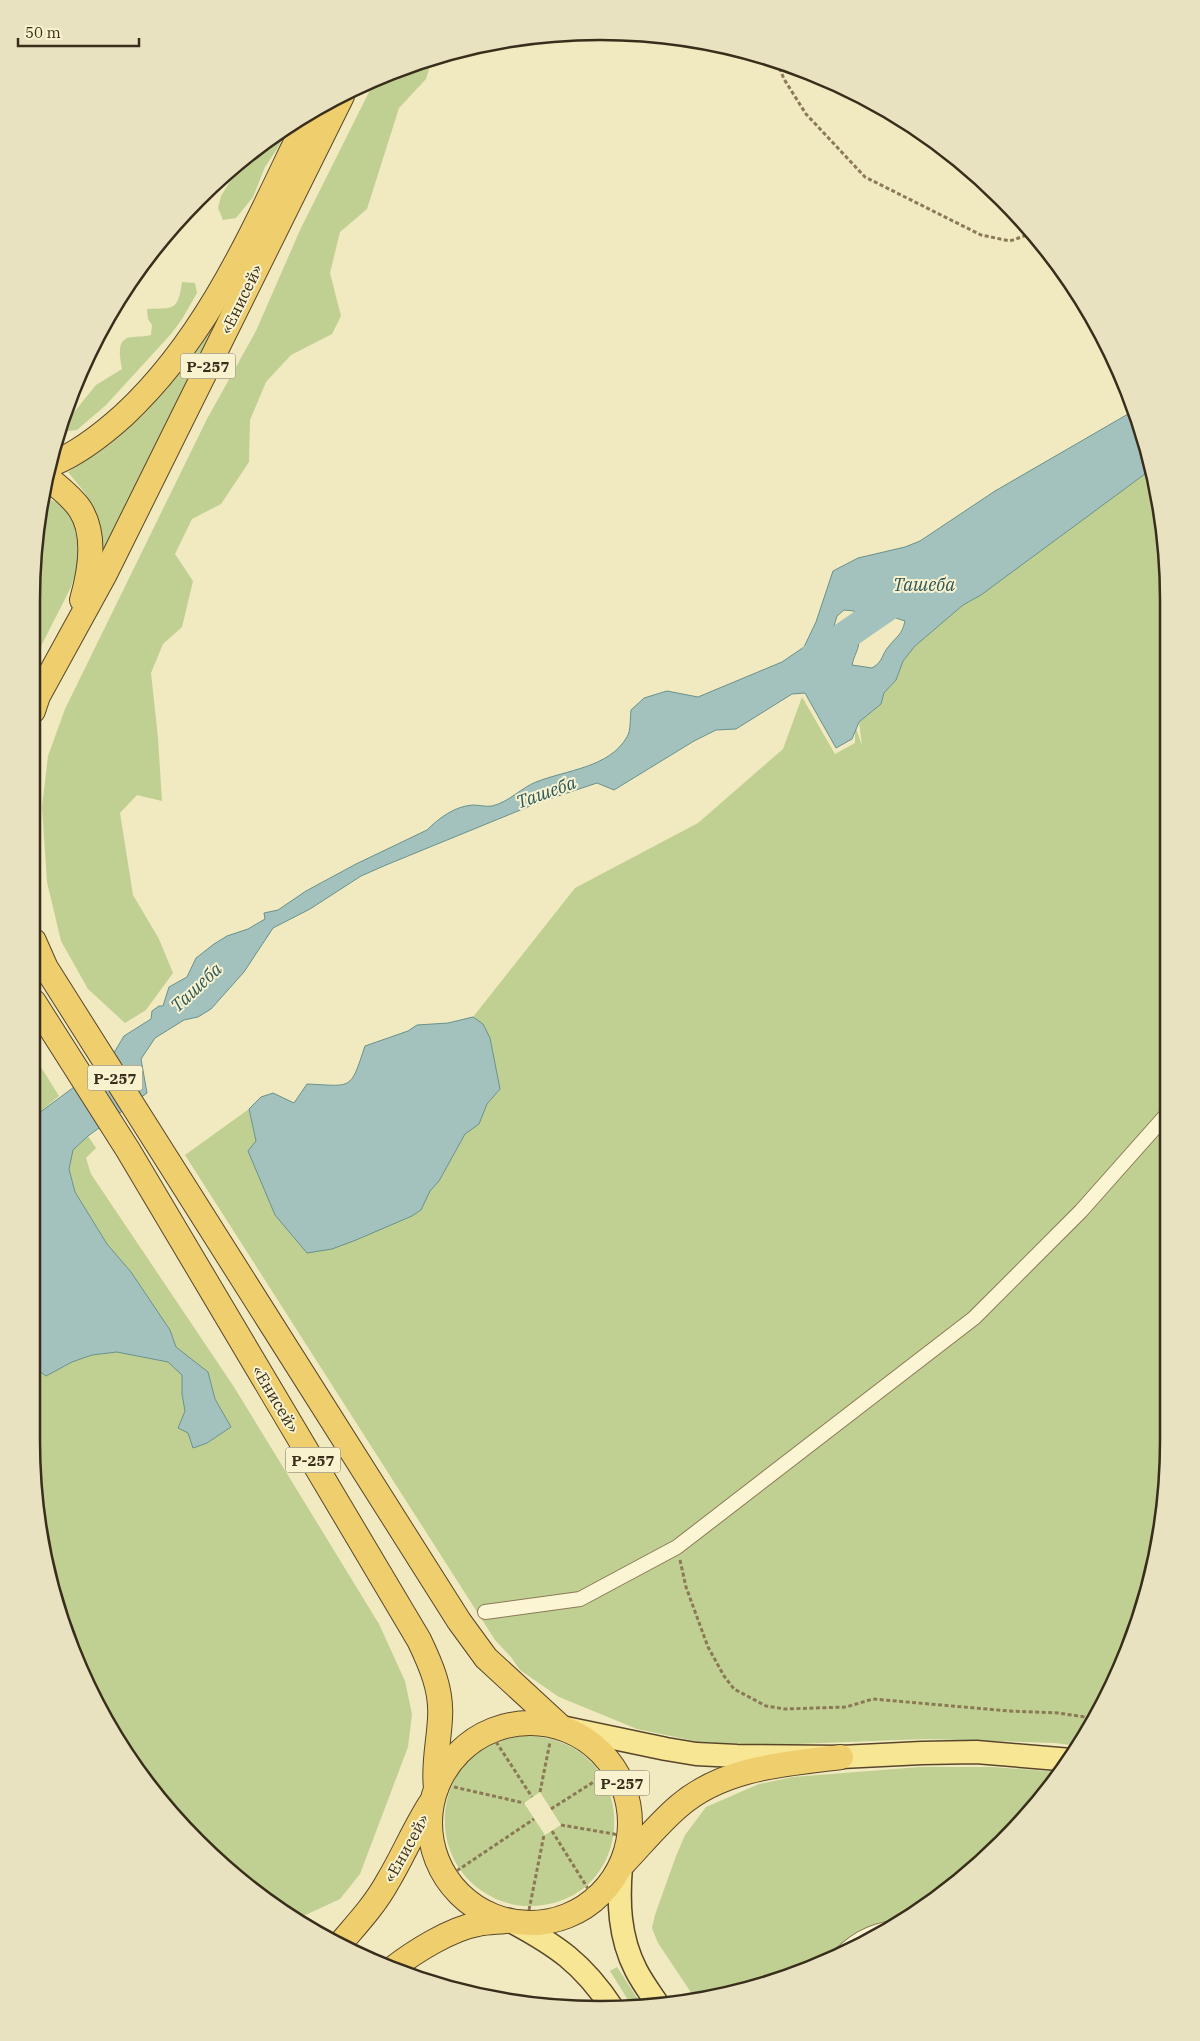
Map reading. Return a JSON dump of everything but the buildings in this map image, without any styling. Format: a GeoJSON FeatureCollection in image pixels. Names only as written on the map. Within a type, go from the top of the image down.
{"type":"FeatureCollection","features":[{"type":"Feature","properties":{"kind":"highway","name":"«Енисей»"},"geometry":{"type":"LineString","coordinates":[[40,694],[105,574],[337,106]]}},
{"type":"Feature","properties":{"kind":"highway","name":"«Енисей»"},"geometry":{"type":"LineString","coordinates":[[58,462],[105,432],[147,393],[200,325],[229,278],[304,125]]}},
{"type":"Feature","properties":{"kind":"highway","name":"«Енисей»"},"geometry":{"type":"LineString","coordinates":[[53,482],[73,500],[80,509],[86,521],[90,538],[87,580],[72,635]]}},
{"type":"Feature","properties":{"kind":"highway","name":"«Енисей»"},"geometry":{"type":"LineString","coordinates":[[40,954],[46,968],[78,1020],[459,1621],[486,1658],[561,1727]]}},
{"type":"Feature","properties":{"kind":"highway","name":"«Енисей»"},"geometry":{"type":"LineString","coordinates":[[40,1011],[128,1150],[419,1640],[430,1662],[439,1698],[440,1725],[434,1772],[434,1795],[388,1882],[365,1915],[344,1939]]}},
{"type":"Feature","properties":{"kind":"highway","name":"«Енисей»"},"geometry":{"type":"LineString","coordinates":[[399,1963],[454,1932],[476,1924],[546,1922],[563,1918],[595,1900],[621,1866],[629,1841],[630,1822],[628,1803],[623,1785],[614,1769],[600,1751],[582,1737],[561,1727],[543,1723],[524,1722],[506,1725],[489,1731],[475,1739],[457,1754],[442,1773],[434,1795],[429,1818],[433,1849],[446,1878],[457,1892],[470,1904],[486,1913],[518,1922]]}},
{"type":"Feature","properties":{"kind":"highway"},"geometry":{"type":"LineString","coordinates":[[621,1866],[680,1805],[714,1784],[738,1774],[772,1766],[841,1757]]}},
{"type":"Feature","properties":{"kind":"main road"},"geometry":{"type":"LineString","coordinates":[[561,1727],[696,1754],[841,1757],[922,1752],[976,1752],[1061,1759]]}},
{"type":"Feature","properties":{"kind":"main road"},"geometry":{"type":"LineString","coordinates":[[621,1866],[618,1897],[620,1919],[625,1940],[636,1970],[654,1998]]}},
{"type":"Feature","properties":{"kind":"main road"},"geometry":{"type":"LineString","coordinates":[[518,1922],[559,1948],[589,1976],[607,2001]]}},
{"type":"Feature","properties":{"kind":"street"},"geometry":{"type":"LineString","coordinates":[[485,1612],[580,1599],[677,1547],[974,1318],[1081,1211],[1160,1122]]}},
{"type":"Feature","properties":{"kind":"lane"},"geometry":{"type":"LineString","coordinates":[[846,1944],[879,1927]]}},
{"type":"Feature","properties":{"kind":"path"},"geometry":{"type":"LineString","coordinates":[[780,70],[806,114],[865,177],[981,235],[1010,241],[1025,236]]}},
{"type":"Feature","properties":{"kind":"path"},"geometry":{"type":"LineString","coordinates":[[677,1547],[686,1588],[708,1647],[734,1689],[766,1706],[785,1709],[846,1707],[873,1699],[1009,1711],[1058,1713],[1087,1717]]}},
{"type":"Feature","properties":{"kind":"path"},"geometry":{"type":"LineString","coordinates":[[540,1792],[551,1738],[561,1727]]}},
{"type":"Feature","properties":{"kind":"path"},"geometry":{"type":"LineString","coordinates":[[489,1731],[532,1797]]}},
{"type":"Feature","properties":{"kind":"path"},"geometry":{"type":"LineString","coordinates":[[551,1809],[614,1769]]}},
{"type":"Feature","properties":{"kind":"path"},"geometry":{"type":"LineString","coordinates":[[434,1795],[451,1786],[524,1803]]}},
{"type":"Feature","properties":{"kind":"path"},"geometry":{"type":"LineString","coordinates":[[446,1878],[534,1820]]}},
{"type":"Feature","properties":{"kind":"path"},"geometry":{"type":"LineString","coordinates":[[561,1825],[614,1834],[629,1841]]}},
{"type":"Feature","properties":{"kind":"path"},"geometry":{"type":"LineString","coordinates":[[552,1831],[595,1900]]}},
{"type":"Feature","properties":{"kind":"path"},"geometry":{"type":"LineString","coordinates":[[518,1922],[544,1835]]}},
{"type":"Feature","properties":{"kind":"green space"},"geometry":{"type":"Polygon","coordinates":[[[430,67],[426,79],[399,108],[367,209],[340,232],[330,273],[341,316],[332,334],[291,355],[266,382],[250,420],[249,462],[221,504],[192,519],[175,554],[193,581],[182,627],[163,644],[151,673],[162,801],[137,795],[120,813],[133,895],[159,939],[173,973],[146,1010],[125,1023],[88,989],[61,941],[47,882],[42,807],[48,756],[65,709],[207,419],[256,331],[300,230],[370,90],[430,67]]]}},
{"type":"Feature","properties":{"kind":"green space"},"geometry":{"type":"Polygon","coordinates":[[[282,139],[265,167],[253,197],[236,218],[223,220],[218,208],[221,196],[231,180],[282,139]]]}},
{"type":"Feature","properties":{"kind":"green space"},"geometry":{"type":"Polygon","coordinates":[[[248,267],[98,567],[96,515],[85,493],[68,472],[124,431],[172,382],[206,336],[248,267]]]}},
{"type":"Feature","properties":{"kind":"green space"},"geometry":{"type":"Polygon","coordinates":[[[182,282],[195,283],[197,293],[171,334],[106,405],[77,430],[66,431],[73,413],[96,385],[122,369],[120,348],[124,340],[151,335],[152,325],[148,319],[147,309],[169,308],[173,306],[179,298],[182,282]]]}},
{"type":"Feature","properties":{"kind":"green space"},"geometry":{"type":"Polygon","coordinates":[[[1145,474],[1155,527],[1159,563],[1160,600],[1160,1441],[1159,1478],[1155,1514],[1141,1586],[1130,1621],[1102,1689],[1070,1745],[926,1739],[770,1745],[699,1742],[637,1729],[559,1697],[520,1670],[495,1640],[185,1155],[249,1109],[256,1141],[388,1226],[421,1210],[430,1191],[439,1181],[465,1134],[479,1124],[487,1104],[500,1089],[483,1024],[473,1017],[575,888],[698,823],[783,749],[802,697],[835,754],[855,743],[855,725],[862,746],[859,722],[881,704],[884,693],[896,680],[903,661],[915,646],[963,605],[981,595],[1145,474]]]}},
{"type":"Feature","properties":{"kind":"green space"},"geometry":{"type":"Polygon","coordinates":[[[50,500],[69,512],[77,525],[80,560],[71,587],[40,648],[41,563],[50,500]]]}},
{"type":"Feature","properties":{"kind":"green space"},"geometry":{"type":"Polygon","coordinates":[[[40,1066],[59,1096],[40,1112],[40,1066]]]}},
{"type":"Feature","properties":{"kind":"green space"},"geometry":{"type":"Polygon","coordinates":[[[88,1136],[96,1148],[86,1158],[91,1174],[234,1387],[379,1624],[405,1681],[412,1714],[408,1747],[360,1874],[340,1899],[304,1916],[259,1885],[231,1862],[204,1837],[156,1782],[134,1752],[98,1689],[70,1621],[59,1586],[45,1514],[41,1478],[40,1372],[46,1376],[72,1362],[91,1355],[117,1352],[168,1362],[182,1375],[182,1394],[185,1411],[178,1427],[188,1433],[193,1447],[207,1443],[231,1427],[215,1399],[208,1372],[176,1347],[170,1330],[131,1272],[107,1244],[75,1192],[69,1168],[73,1150],[88,1136]]]}},
{"type":"Feature","properties":{"kind":"green space"},"geometry":{"type":"Polygon","coordinates":[[[524,1736],[563,1743],[591,1762],[608,1789],[614,1820],[610,1850],[594,1878],[568,1898],[532,1906],[512,1904],[494,1898],[482,1891],[466,1877],[454,1860],[447,1841],[445,1821],[447,1801],[454,1782],[465,1764],[486,1747],[524,1736]],[[540,1792],[524,1803],[545,1835],[561,1825],[540,1792]]]}},
{"type":"Feature","properties":{"kind":"green space"},"geometry":{"type":"Polygon","coordinates":[[[920,1767],[992,1767],[1052,1771],[1021,1810],[996,1837],[969,1862],[911,1907],[848,1943],[814,1958],[745,1982],[691,1993],[658,1943],[652,1928],[655,1915],[685,1835],[706,1807],[759,1784],[793,1777],[920,1767]]]}},
{"type":"Feature","properties":{"kind":"green space"},"geometry":{"type":"Polygon","coordinates":[[[617,1967],[638,2000],[628,2000],[610,1971],[617,1967]]]}},
{"type":"Feature","properties":{"kind":"water"},"geometry":{"type":"Polygon","coordinates":[[[1128,414],[1145,474],[981,595],[963,605],[915,646],[903,661],[896,680],[884,693],[881,704],[859,722],[852,739],[836,748],[805,693],[792,694],[736,729],[716,730],[694,741],[614,790],[597,783],[540,802],[361,876],[310,909],[273,928],[244,972],[211,1009],[198,1017],[184,1020],[155,1038],[141,1059],[147,1093],[88,1136],[73,1150],[69,1169],[75,1192],[107,1244],[131,1272],[170,1330],[176,1347],[208,1372],[215,1399],[231,1427],[207,1443],[193,1448],[188,1433],[178,1428],[185,1411],[182,1394],[182,1375],[168,1362],[117,1352],[92,1355],[72,1362],[46,1376],[40,1372],[40,1112],[109,1061],[124,1036],[151,1019],[152,1011],[159,1006],[163,1006],[169,987],[187,977],[196,958],[227,936],[248,929],[265,919],[264,913],[278,910],[306,891],[356,864],[427,830],[442,817],[454,810],[473,805],[490,806],[498,804],[536,782],[598,762],[619,747],[627,737],[630,728],[631,710],[644,698],[667,691],[698,697],[782,662],[804,647],[816,622],[833,571],[858,558],[905,547],[920,541],[995,491],[1128,414]],[[844,610],[837,616],[834,626],[841,633],[859,640],[852,665],[872,668],[879,663],[886,649],[901,632],[905,621],[878,610],[861,619],[854,611],[844,610]]]}},
{"type":"Feature","properties":{"kind":"water"},"geometry":{"type":"Polygon","coordinates":[[[473,1017],[483,1024],[490,1038],[500,1089],[487,1104],[479,1124],[465,1134],[439,1181],[430,1191],[421,1210],[412,1216],[356,1240],[332,1249],[307,1253],[275,1215],[248,1151],[256,1141],[249,1109],[261,1097],[273,1093],[294,1103],[307,1084],[342,1085],[348,1083],[356,1071],[365,1046],[408,1031],[417,1025],[448,1023],[473,1017]]]}},
{"type":"Feature","properties":{"kind":"waterway","name":"Ташеба"},"geometry":{"type":"LineString","coordinates":[[814,657],[913,589]]}}]}
